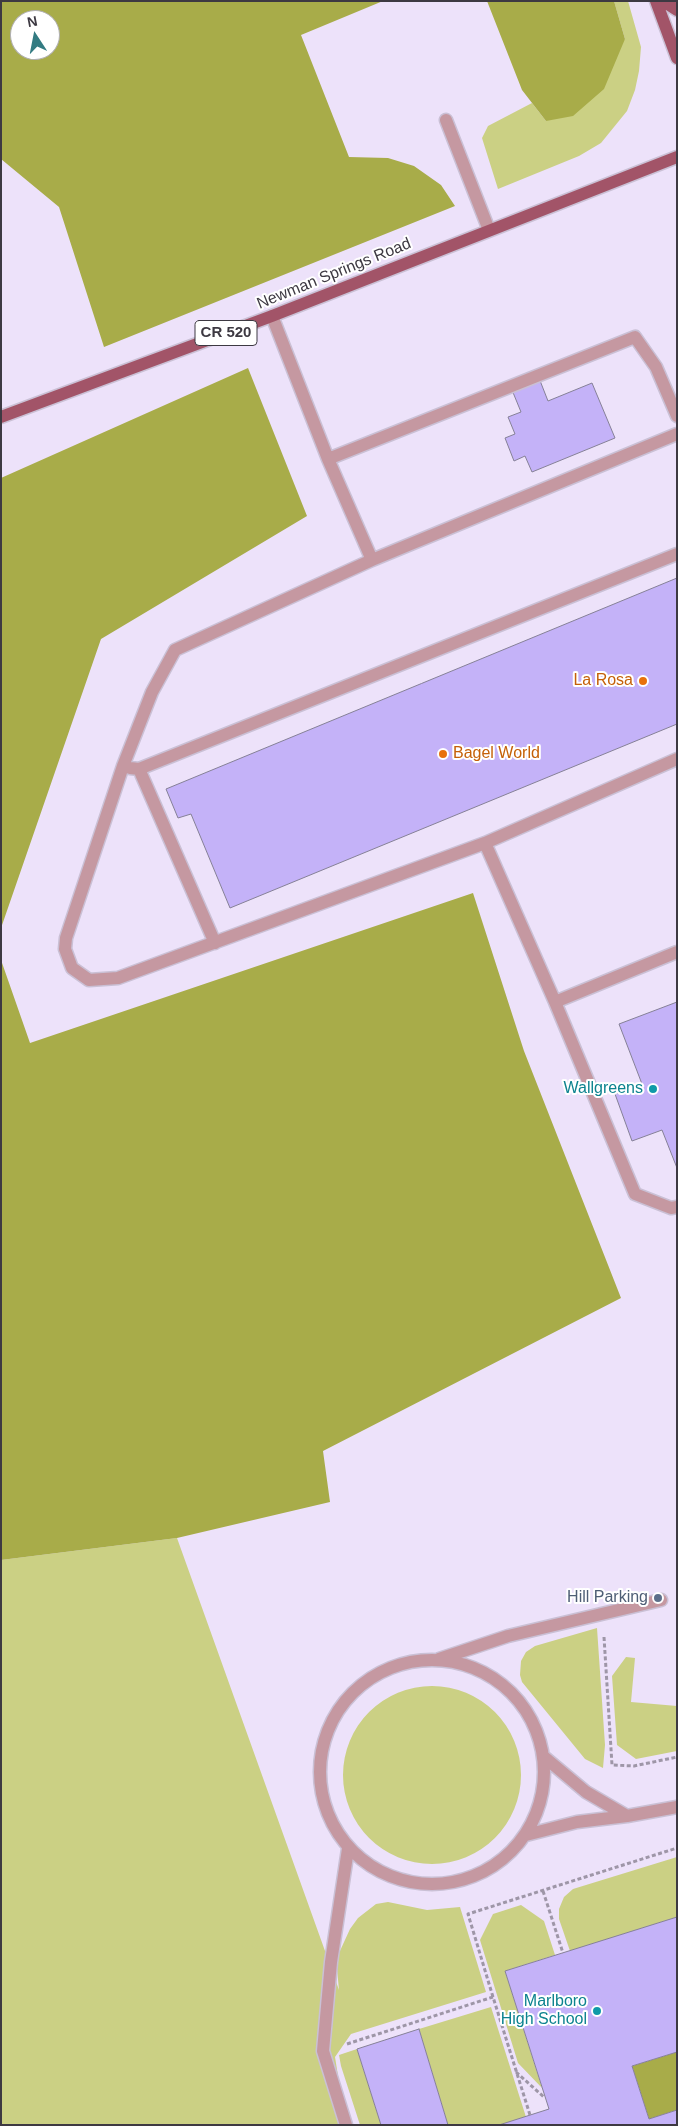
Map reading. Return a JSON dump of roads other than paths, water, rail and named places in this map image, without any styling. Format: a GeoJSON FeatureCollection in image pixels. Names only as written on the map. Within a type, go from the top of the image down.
{"type":"FeatureCollection","features":[{"type":"Feature","properties":{"kind":"main road"},"geometry":{"type":"LineString","coordinates":[[656,1],[677,58]]}},
{"type":"Feature","properties":{"kind":"main road"},"geometry":{"type":"LineString","coordinates":[[663,1],[677,10]]}},
{"type":"Feature","properties":{"kind":"main road","name":"Newman Springs Road"},"geometry":{"type":"LineString","coordinates":[[1,417],[272,316],[677,157]]}},
{"type":"Feature","properties":{"kind":"lane"},"geometry":{"type":"LineString","coordinates":[[446,120],[489,230]]}},
{"type":"Feature","properties":{"kind":"lane"},"geometry":{"type":"LineString","coordinates":[[272,316],[328,459],[372,560]]}},
{"type":"Feature","properties":{"kind":"lane"},"geometry":{"type":"LineString","coordinates":[[328,459],[635,337],[656,367],[677,416]]}},
{"type":"Feature","properties":{"kind":"lane"},"geometry":{"type":"LineString","coordinates":[[677,434],[372,560],[175,650],[152,692],[123,766],[66,938],[65,950],[72,968],[89,980],[118,978],[485,843],[677,759]]}},
{"type":"Feature","properties":{"kind":"lane"},"geometry":{"type":"LineString","coordinates":[[123,766],[138,769],[677,554]]}},
{"type":"Feature","properties":{"kind":"lane"},"geometry":{"type":"LineString","coordinates":[[138,769],[215,943]]}},
{"type":"Feature","properties":{"kind":"lane"},"geometry":{"type":"LineString","coordinates":[[485,843],[555,1002],[635,1194],[671,1208],[677,1207]]}},
{"type":"Feature","properties":{"kind":"lane"},"geometry":{"type":"LineString","coordinates":[[555,1002],[677,952]]}},
{"type":"Feature","properties":{"kind":"lane"},"geometry":{"type":"LineString","coordinates":[[437,1660],[470,1666],[500,1682],[524,1707],[540,1737],[545,1770],[540,1804],[526,1835],[503,1860],[474,1877],[441,1885],[407,1883],[375,1870],[348,1849],[328,1817],[319,1780],[322,1743],[338,1708],[365,1681],[399,1664],[437,1660],[508,1636],[661,1600]]}},
{"type":"Feature","properties":{"kind":"lane"},"geometry":{"type":"LineString","coordinates":[[543,1756],[586,1792],[627,1816]]}},
{"type":"Feature","properties":{"kind":"lane"},"geometry":{"type":"LineString","coordinates":[[526,1835],[576,1822],[627,1816],[677,1807]]}},
{"type":"Feature","properties":{"kind":"lane"},"geometry":{"type":"LineString","coordinates":[[346,2125],[323,2051],[331,1962],[348,1849]]}},
{"type":"Feature","properties":{"kind":"place","name":"La Rosa"},"geometry":{"type":"Point","coordinates":[643,681]}},
{"type":"Feature","properties":{"kind":"place","name":"Bagel World"},"geometry":{"type":"Point","coordinates":[443,754]}},
{"type":"Feature","properties":{"kind":"place","name":"Wallgreens"},"geometry":{"type":"Point","coordinates":[653,1089]}},
{"type":"Feature","properties":{"kind":"place","name":"Hill Parking"},"geometry":{"type":"Point","coordinates":[658,1598]}},
{"type":"Feature","properties":{"kind":"place","name":"Marlboro High School"},"geometry":{"type":"Point","coordinates":[597,2011]}}]}
